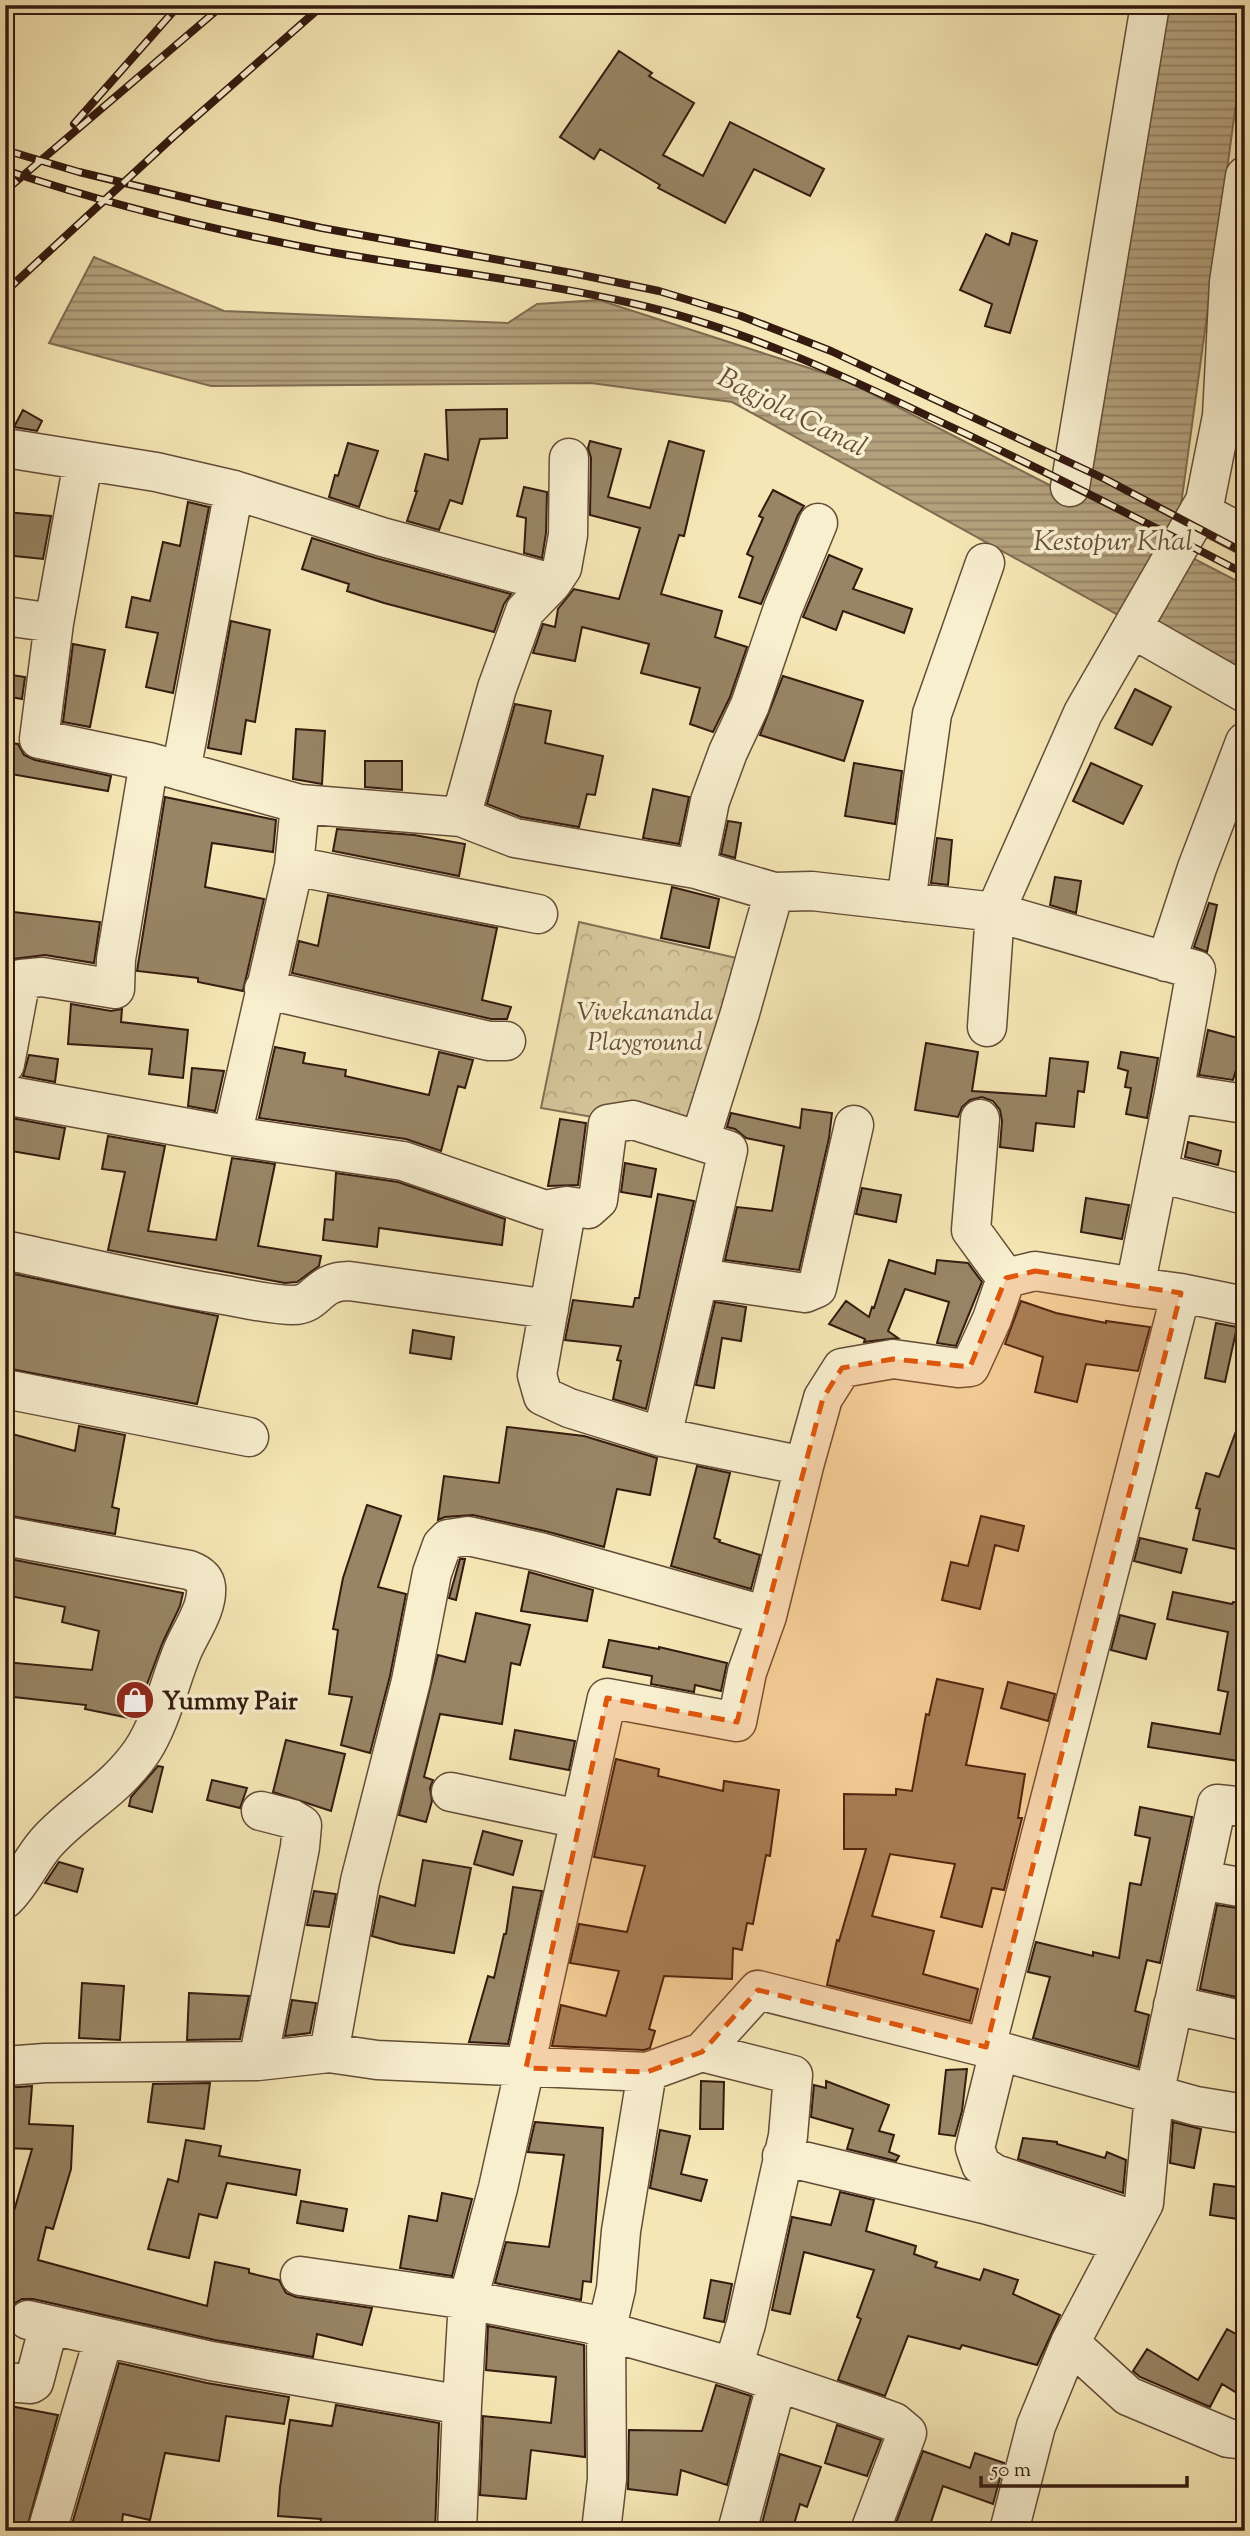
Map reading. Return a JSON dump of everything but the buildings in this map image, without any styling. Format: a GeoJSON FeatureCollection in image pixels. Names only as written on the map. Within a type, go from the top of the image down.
{"type":"FeatureCollection","features":[{"type":"Feature","properties":{"kind":"street"},"geometry":{"type":"LineString","coordinates":[[1070,487],[1150,5]]}},
{"type":"Feature","properties":{"kind":"street"},"geometry":{"type":"LineString","coordinates":[[987,1027],[995,912],[1083,713],[1205,501],[1233,418],[1229,282],[1245,176]]}},
{"type":"Feature","properties":{"kind":"street"},"geometry":{"type":"LineString","coordinates":[[5,450],[156,472],[234,490],[416,547],[552,583]]}},
{"type":"Feature","properties":{"kind":"street"},"geometry":{"type":"LineString","coordinates":[[461,817],[497,688],[525,611],[552,583],[562,568],[568,535],[569,458]]}},
{"type":"Feature","properties":{"kind":"street"},"geometry":{"type":"LineString","coordinates":[[83,462],[54,623],[39,738],[165,766],[300,804],[461,817],[515,838],[695,869],[774,892],[812,891],[995,912],[1196,970],[1135,1287]]}},
{"type":"Feature","properties":{"kind":"street"},"geometry":{"type":"LineString","coordinates":[[5,1064],[21,979],[42,977],[115,989],[116,959],[234,490]]}},
{"type":"Feature","properties":{"kind":"street"},"geometry":{"type":"LineString","coordinates":[[1197,516],[1245,535]]}},
{"type":"Feature","properties":{"kind":"street"},"geometry":{"type":"LineString","coordinates":[[695,869],[710,802],[728,752],[750,705],[783,608],[818,523]]}},
{"type":"Feature","properties":{"kind":"street"},"geometry":{"type":"LineString","coordinates":[[906,902],[932,714],[985,563]]}},
{"type":"Feature","properties":{"kind":"street"},"geometry":{"type":"LineString","coordinates":[[5,616],[54,623]]}},
{"type":"Feature","properties":{"kind":"street"},"geometry":{"type":"LineString","coordinates":[[1133,629],[1245,693]]}},
{"type":"Feature","properties":{"kind":"street"},"geometry":{"type":"LineString","coordinates":[[1166,962],[1197,868],[1245,742]]}},
{"type":"Feature","properties":{"kind":"street"},"geometry":{"type":"LineString","coordinates":[[232,1136],[294,866],[300,804]]}},
{"type":"Feature","properties":{"kind":"street"},"geometry":{"type":"LineString","coordinates":[[294,866],[538,914]]}},
{"type":"Feature","properties":{"kind":"street"},"geometry":{"type":"LineString","coordinates":[[700,1140],[774,892]]}},
{"type":"Feature","properties":{"kind":"street"},"geometry":{"type":"LineString","coordinates":[[264,989],[489,1041],[506,1041]]}},
{"type":"Feature","properties":{"kind":"street"},"geometry":{"type":"LineString","coordinates":[[1174,1093],[1245,1104]]}},
{"type":"Feature","properties":{"kind":"street"},"geometry":{"type":"LineString","coordinates":[[5,1095],[232,1136],[403,1161],[545,1210],[567,1206],[588,1209],[598,1200],[608,1124],[633,1120],[728,1150],[662,1437]]}},
{"type":"Feature","properties":{"kind":"street"},"geometry":{"type":"LineString","coordinates":[[980,1119],[971,1230],[1006,1278]]}},
{"type":"Feature","properties":{"kind":"street"},"geometry":{"type":"LineString","coordinates":[[700,1278],[805,1293],[817,1288],[854,1125]]}},
{"type":"Feature","properties":{"kind":"street"},"geometry":{"type":"LineString","coordinates":[[1159,1173],[1245,1195]]}},
{"type":"Feature","properties":{"kind":"street"},"geometry":{"type":"LineString","coordinates":[[567,1206],[537,1375],[543,1396],[569,1408],[662,1437],[804,1466]]}},
{"type":"Feature","properties":{"kind":"street"},"geometry":{"type":"LineString","coordinates":[[5,1250],[193,1290],[279,1304],[297,1305],[308,1302],[326,1284],[336,1280],[349,1280],[549,1309]]}},
{"type":"Feature","properties":{"kind":"street"},"geometry":{"type":"LineString","coordinates":[[1006,1278],[1035,1271],[1181,1293],[1245,1306]]}},
{"type":"Feature","properties":{"kind":"street"},"geometry":{"type":"LineString","coordinates":[[457,2531],[468,2300],[526,2068],[607,1698],[737,1722],[747,1672],[767,1616],[823,1398],[842,1368],[893,1359],[958,1368],[970,1367],[992,1319],[1006,1278]]}},
{"type":"Feature","properties":{"kind":"street"},"geometry":{"type":"LineString","coordinates":[[1128,2231],[995,2174],[981,2165],[975,2148],[993,2049],[1181,1293]]}},
{"type":"Feature","properties":{"kind":"street"},"geometry":{"type":"LineString","coordinates":[[5,1389],[250,1437]]}},
{"type":"Feature","properties":{"kind":"street"},"geometry":{"type":"LineString","coordinates":[[5,1536],[188,1570],[199,1574],[206,1589],[204,1603],[143,1749],[121,1778],[94,1802],[72,1816],[45,1844],[14,1891],[5,1899]]}},
{"type":"Feature","properties":{"kind":"street"},"geometry":{"type":"LineString","coordinates":[[329,2053],[360,1881],[411,1681],[432,1573],[442,1545],[448,1539],[468,1536],[540,1552],[767,1616]]}},
{"type":"Feature","properties":{"kind":"street"},"geometry":{"type":"LineString","coordinates":[[451,1792],[579,1819]]}},
{"type":"Feature","properties":{"kind":"street"},"geometry":{"type":"LineString","coordinates":[[1009,2531],[1036,2426],[1070,2343],[1144,2203],[1154,2095],[1217,1804],[1245,1807]]}},
{"type":"Feature","properties":{"kind":"street"},"geometry":{"type":"LineString","coordinates":[[258,2061],[302,1825],[292,1819],[261,1811]]}},
{"type":"Feature","properties":{"kind":"street"},"geometry":{"type":"LineString","coordinates":[[1201,1880],[1245,1888]]}},
{"type":"Feature","properties":{"kind":"street"},"geometry":{"type":"LineString","coordinates":[[5,2066],[46,2063],[258,2061],[329,2053],[377,2060],[647,2072],[702,2052],[758,1990],[993,2049],[1196,2106],[1245,2114]]}},
{"type":"Feature","properties":{"kind":"street"},"geometry":{"type":"LineString","coordinates":[[1174,2005],[1245,2021]]}},
{"type":"Feature","properties":{"kind":"street"},"geometry":{"type":"LineString","coordinates":[[702,2052],[793,2075],[788,2136],[746,2324],[733,2367]]}},
{"type":"Feature","properties":{"kind":"street"},"geometry":{"type":"LineString","coordinates":[[601,2531],[607,2479],[606,2330],[616,2289],[621,2231],[647,2072]]}},
{"type":"Feature","properties":{"kind":"street"},"geometry":{"type":"LineString","coordinates":[[782,2156],[984,2204],[1128,2231]]}},
{"type":"Feature","properties":{"kind":"street"},"geometry":{"type":"LineString","coordinates":[[300,2276],[468,2300],[591,2324],[733,2367],[894,2422],[907,2433],[870,2531]]}},
{"type":"Feature","properties":{"kind":"street"},"geometry":{"type":"LineString","coordinates":[[5,2382],[34,2382],[38,2322],[211,2361],[462,2405]]}},
{"type":"Feature","properties":{"kind":"street"},"geometry":{"type":"LineString","coordinates":[[47,2531],[104,2337]]}},
{"type":"Feature","properties":{"kind":"street"},"geometry":{"type":"LineString","coordinates":[[1070,2343],[1128,2396],[1228,2438],[1245,2440]]}},
{"type":"Feature","properties":{"kind":"street"},"geometry":{"type":"LineString","coordinates":[[737,2531],[777,2382]]}},
{"type":"Feature","properties":{"kind":"highlighted area"},"geometry":{"type":"Polygon","coordinates":[[[1035,1271],[1181,1293],[986,2047],[758,1990],[702,2052],[647,2072],[526,2068],[607,1698],[737,1722],[823,1398],[842,1368],[893,1359],[970,1367],[1006,1278],[1035,1271]]]}},
{"type":"Feature","properties":{"kind":"green space","name":"Vivekananda Playground"},"geometry":{"type":"Polygon","coordinates":[[[579,922],[754,962],[701,1136],[541,1108],[579,922]]]}},
{"type":"Feature","properties":{"kind":"water","name":"Kestopur Khal"},"geometry":{"type":"Polygon","coordinates":[[[1153,5],[1245,5],[1245,38],[1175,549],[1245,585],[1245,685],[732,402],[591,383],[211,386],[49,343],[94,257],[224,311],[508,323],[537,304],[599,300],[843,379],[1069,495],[1153,5]]]}},
{"type":"Feature","properties":{"kind":"railway"},"geometry":{"type":"LineString","coordinates":[[74,124],[179,5]]}},
{"type":"Feature","properties":{"kind":"railway"},"geometry":{"type":"LineString","coordinates":[[5,191],[223,5]]}},
{"type":"Feature","properties":{"kind":"railway"},"geometry":{"type":"LineString","coordinates":[[5,292],[173,137],[323,5]]}},
{"type":"Feature","properties":{"kind":"railway"},"geometry":{"type":"LineString","coordinates":[[5,150],[79,172],[212,204],[322,228],[659,291],[741,316],[831,351],[1105,479],[1245,553]]}},
{"type":"Feature","properties":{"kind":"railway"},"geometry":{"type":"LineString","coordinates":[[5,170],[124,206],[244,235],[593,295],[709,324],[822,367],[895,401],[1050,475],[1245,574]]}},
{"type":"Feature","properties":{"kind":"place","name":"Yummy Pair"},"geometry":{"type":"Point","coordinates":[135,1700]}},
{"type":"Feature","properties":{"kind":"water label","name":"Bagjola Canal"},"geometry":{"type":"Point","coordinates":[793,411]}}]}
